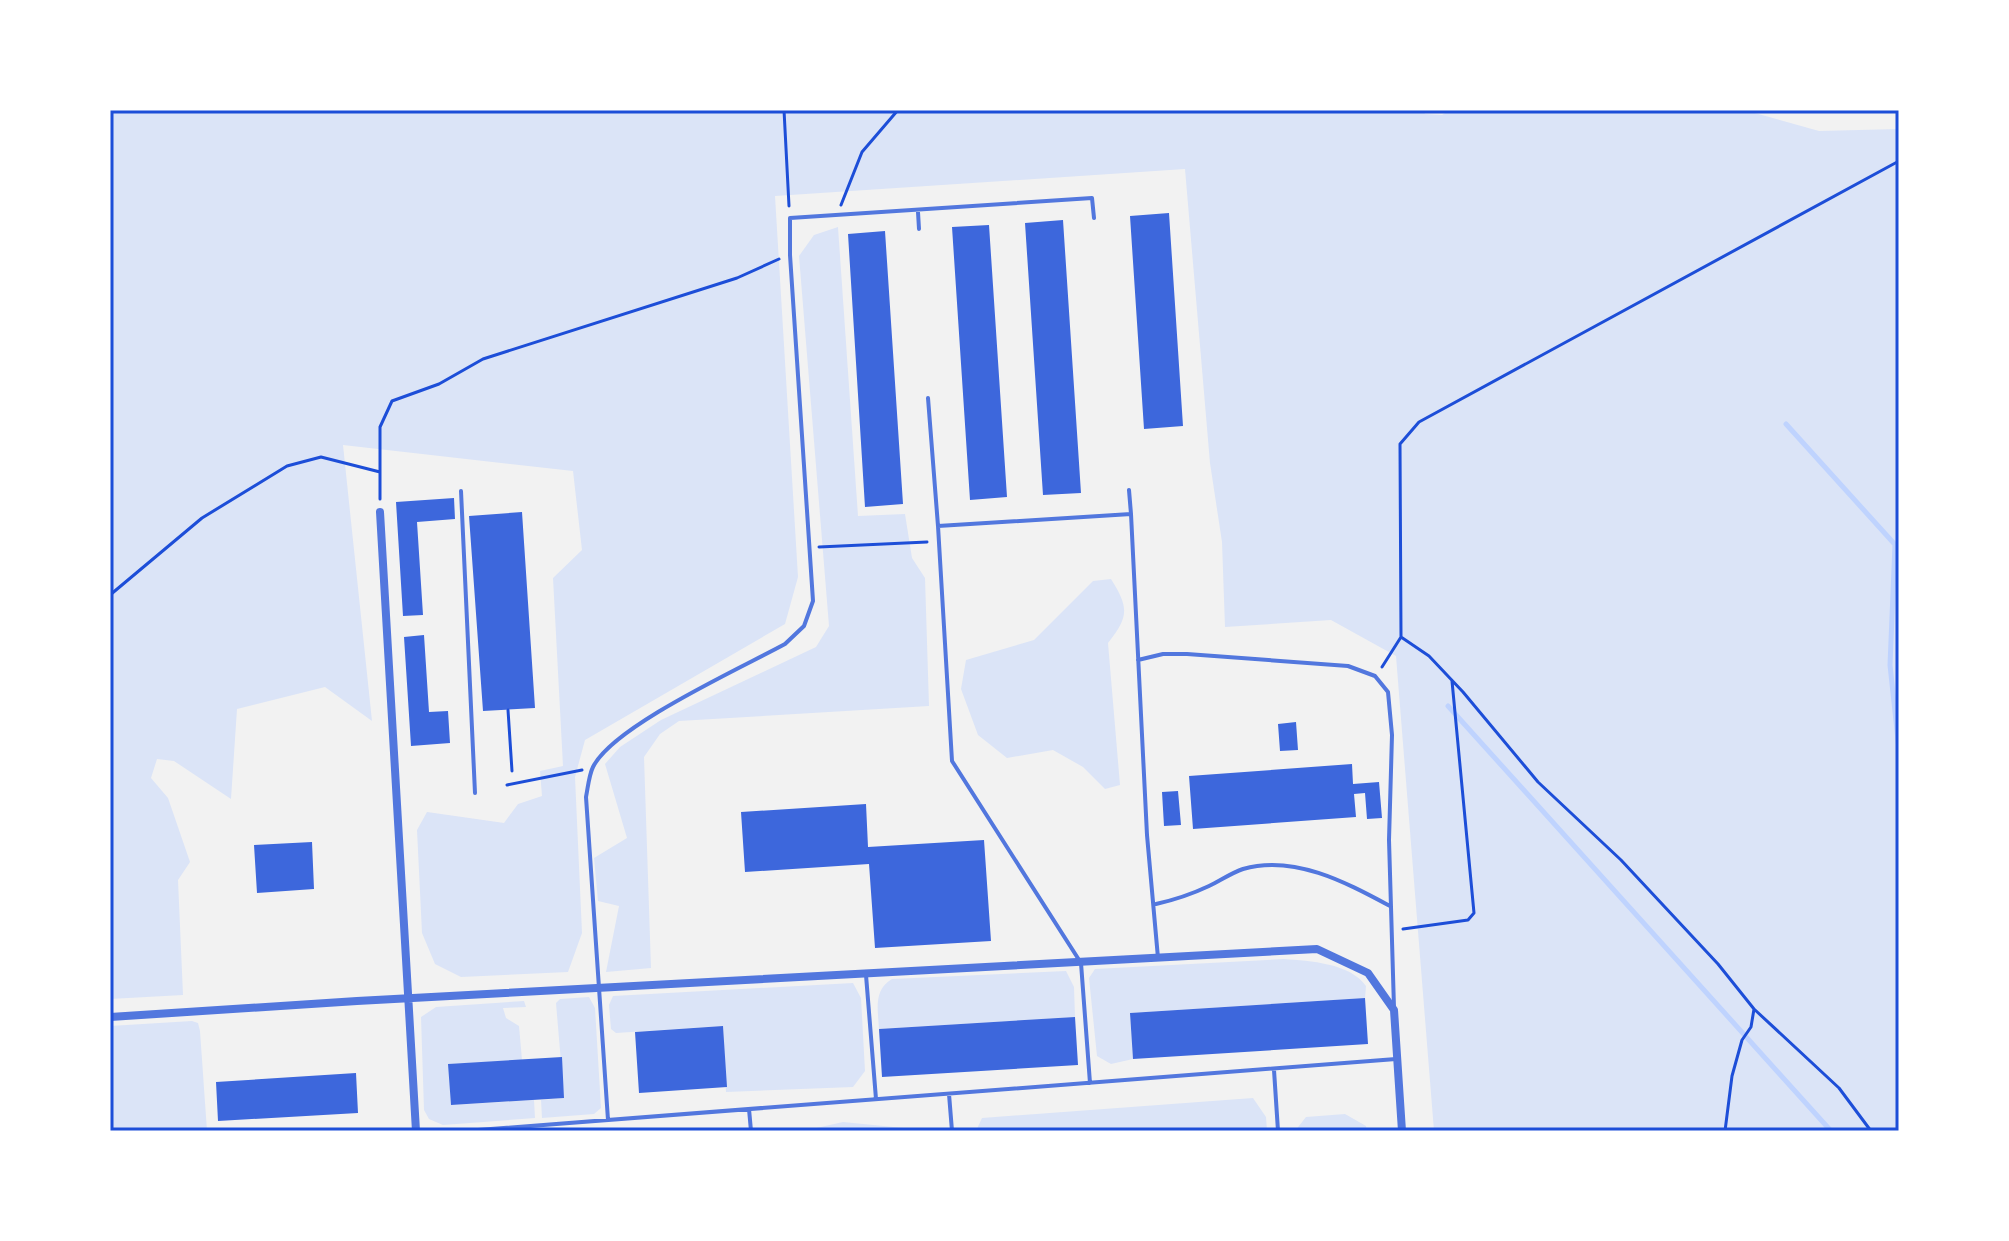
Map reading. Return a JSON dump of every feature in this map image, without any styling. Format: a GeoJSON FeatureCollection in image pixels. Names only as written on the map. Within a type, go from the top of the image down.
{"type":"FeatureCollection","features":[{"type":"Feature","properties":{"kind":"street"},"geometry":{"type":"LineString","coordinates":[[380,512],[416,1131]]}},
{"type":"Feature","properties":{"kind":"street"},"geometry":{"type":"LineString","coordinates":[[110,1017],[1317,949],[1368,973],[1394,1010],[1402,1131]]}},
{"type":"Feature","properties":{"kind":"lane"},"geometry":{"type":"LineString","coordinates":[[608,1120],[586,797],[592,768],[609,745],[637,725],[785,644],[804,626],[813,601],[790,218],[1092,198],[1094,218]]}},
{"type":"Feature","properties":{"kind":"lane"},"geometry":{"type":"LineString","coordinates":[[918,211],[919,229]]}},
{"type":"Feature","properties":{"kind":"lane"},"geometry":{"type":"LineString","coordinates":[[928,398],[952,761],[1081,963],[1090,1083]]}},
{"type":"Feature","properties":{"kind":"lane"},"geometry":{"type":"LineString","coordinates":[[1129,490],[1147,835],[1158,958]]}},
{"type":"Feature","properties":{"kind":"lane"},"geometry":{"type":"LineString","coordinates":[[461,491],[475,793]]}},
{"type":"Feature","properties":{"kind":"lane"},"geometry":{"type":"LineString","coordinates":[[938,526],[1131,514]]}},
{"type":"Feature","properties":{"kind":"lane"},"geometry":{"type":"LineString","coordinates":[[1138,660],[1163,654],[1187,654],[1348,666],[1375,676],[1388,692],[1392,735],[1389,840],[1394,1010]]}},
{"type":"Feature","properties":{"kind":"lane"},"geometry":{"type":"LineString","coordinates":[[1155,904],[1191,894],[1242,870],[1272,866],[1308,870],[1348,883],[1390,906]]}},
{"type":"Feature","properties":{"kind":"lane"},"geometry":{"type":"LineString","coordinates":[[866,975],[876,1099]]}},
{"type":"Feature","properties":{"kind":"lane"},"geometry":{"type":"LineString","coordinates":[[465,1131],[1398,1059]]}},
{"type":"Feature","properties":{"kind":"lane"},"geometry":{"type":"LineString","coordinates":[[1274,1069],[1278,1131]]}},
{"type":"Feature","properties":{"kind":"lane"},"geometry":{"type":"LineString","coordinates":[[949,1094],[952,1131]]}},
{"type":"Feature","properties":{"kind":"lane"},"geometry":{"type":"LineString","coordinates":[[749,1109],[751,1131]]}},
{"type":"Feature","properties":{"kind":"lane"},"geometry":{"type":"LineString","coordinates":[[557,1124],[558,1131]]}},
{"type":"Feature","properties":{"kind":"path"},"geometry":{"type":"LineString","coordinates":[[784,110],[790,218]]}},
{"type":"Feature","properties":{"kind":"path"},"geometry":{"type":"LineString","coordinates":[[836,216],[862,152],[898,110]]}},
{"type":"Feature","properties":{"kind":"path"},"geometry":{"type":"LineString","coordinates":[[1387,660],[1401,637],[1400,444],[1419,422],[1899,161]]}},
{"type":"Feature","properties":{"kind":"path"},"geometry":{"type":"LineString","coordinates":[[380,499],[380,427],[392,401],[439,384],[483,359],[737,278],[790,255]]}},
{"type":"Feature","properties":{"kind":"path"},"geometry":{"type":"LineString","coordinates":[[110,595],[202,518],[287,466],[321,457],[380,472]]}},
{"type":"Feature","properties":{"kind":"path"},"geometry":{"type":"LineString","coordinates":[[811,547],[939,541]]}},
{"type":"Feature","properties":{"kind":"path"},"geometry":{"type":"LineString","coordinates":[[1401,637],[1429,656],[1538,782],[1621,860],[1718,964],[1754,1009],[1839,1088],[1871,1131]]}},
{"type":"Feature","properties":{"kind":"path"},"geometry":{"type":"LineString","coordinates":[[1391,930],[1468,920],[1474,913],[1452,681]]}},
{"type":"Feature","properties":{"kind":"path"},"geometry":{"type":"LineString","coordinates":[[508,710],[512,771]]}},
{"type":"Feature","properties":{"kind":"path"},"geometry":{"type":"LineString","coordinates":[[507,785],[592,768]]}},
{"type":"Feature","properties":{"kind":"path"},"geometry":{"type":"LineString","coordinates":[[1725,1131],[1732,1076],[1742,1040],[1749,1032],[1754,1009]]}},
{"type":"Feature","properties":{"kind":"shaded area"},"geometry":{"type":"Polygon","coordinates":[[[110,110],[1423,110],[1425,114],[1442,115],[1450,110],[1744,110],[1819,131],[1899,129],[1899,1131],[1434,1131],[1396,656],[1331,620],[1225,627],[1222,542],[1210,463],[1185,169],[775,196],[798,577],[785,624],[585,740],[575,777],[582,933],[568,972],[461,977],[435,964],[422,933],[417,830],[427,812],[504,823],[518,804],[542,796],[540,771],[563,766],[553,578],[582,550],[573,471],[343,445],[372,721],[325,687],[237,709],[231,799],[174,761],[157,759],[151,778],[168,798],[190,862],[178,880],[183,995],[110,999],[110,110]]]}},
{"type":"Feature","properties":{"kind":"shaded area"},"geometry":{"type":"Polygon","coordinates":[[[838,227],[858,516],[905,514],[912,558],[925,578],[929,706],[679,721],[660,734],[644,757],[651,968],[606,972],[619,906],[598,901],[594,858],[627,838],[605,764],[620,747],[661,720],[816,647],[829,626],[799,256],[814,235],[838,227]]]}},
{"type":"Feature","properties":{"kind":"shaded area"},"geometry":{"type":"Polygon","coordinates":[[[1111,579],[1121,597],[1124,612],[1120,626],[1108,643],[1120,785],[1105,789],[1083,767],[1053,750],[1007,758],[978,735],[961,689],[966,660],[1034,640],[1093,581],[1111,579]]]}},
{"type":"Feature","properties":{"kind":"shaded area"},"geometry":{"type":"Polygon","coordinates":[[[1284,959],[1329,965],[1350,972],[1366,986],[1365,998],[1130,1013],[1133,1059],[1111,1064],[1097,1056],[1089,978],[1095,969],[1284,959]]]}},
{"type":"Feature","properties":{"kind":"shaded area"},"geometry":{"type":"Polygon","coordinates":[[[1066,971],[1074,987],[1075,1017],[879,1029],[879,995],[892,979],[1066,971]]]}},
{"type":"Feature","properties":{"kind":"shaded area"},"geometry":{"type":"Polygon","coordinates":[[[853,983],[861,998],[865,1071],[853,1087],[726,1092],[723,1026],[616,1033],[611,1029],[609,1005],[613,996],[853,983]]]}},
{"type":"Feature","properties":{"kind":"shaded area"},"geometry":{"type":"Polygon","coordinates":[[[589,997],[595,1008],[601,1108],[594,1114],[542,1118],[541,1100],[564,1098],[556,1003],[560,999],[589,997]]]}},
{"type":"Feature","properties":{"kind":"shaded area"},"geometry":{"type":"Polygon","coordinates":[[[524,1001],[526,1007],[503,1008],[506,1018],[519,1026],[522,1060],[449,1064],[451,1105],[534,1100],[535,1118],[443,1125],[429,1119],[424,1110],[421,1017],[436,1007],[524,1001]]]}},
{"type":"Feature","properties":{"kind":"shaded area"},"geometry":{"type":"Polygon","coordinates":[[[198,1023],[200,1031],[207,1131],[110,1131],[110,1026],[198,1023]]]}},
{"type":"Feature","properties":{"kind":"shaded area"},"geometry":{"type":"Polygon","coordinates":[[[1253,1098],[1266,1117],[1267,1131],[976,1131],[982,1118],[1253,1098]]]}},
{"type":"Feature","properties":{"kind":"shaded area"},"geometry":{"type":"Polygon","coordinates":[[[1345,1114],[1366,1126],[1367,1131],[1295,1131],[1306,1117],[1345,1114]]]}},
{"type":"Feature","properties":{"kind":"shaded area"},"geometry":{"type":"Polygon","coordinates":[[[843,1122],[934,1131],[803,1131],[843,1122]]]}},
{"type":"Feature","properties":{"kind":"building"},"geometry":{"type":"Polygon","coordinates":[[[1169,213],[1183,426],[1144,429],[1130,216],[1169,213]]]}},
{"type":"Feature","properties":{"kind":"building"},"geometry":{"type":"Polygon","coordinates":[[[1063,220],[1081,493],[1043,495],[1025,223],[1063,220]]]}},
{"type":"Feature","properties":{"kind":"building"},"geometry":{"type":"Polygon","coordinates":[[[989,225],[1007,497],[970,500],[952,227],[989,225]]]}},
{"type":"Feature","properties":{"kind":"building"},"geometry":{"type":"Polygon","coordinates":[[[885,231],[903,504],[865,507],[848,234],[885,231]]]}},
{"type":"Feature","properties":{"kind":"building"},"geometry":{"type":"Polygon","coordinates":[[[454,498],[455,519],[417,522],[423,615],[403,616],[396,502],[454,498]]]}},
{"type":"Feature","properties":{"kind":"building"},"geometry":{"type":"Polygon","coordinates":[[[522,512],[535,708],[483,711],[469,516],[522,512]]]}},
{"type":"Feature","properties":{"kind":"building"},"geometry":{"type":"Polygon","coordinates":[[[424,635],[429,712],[448,711],[450,743],[411,746],[404,637],[424,635]]]}},
{"type":"Feature","properties":{"kind":"building"},"geometry":{"type":"Polygon","coordinates":[[[1296,722],[1298,750],[1280,751],[1278,724],[1296,722]]]}},
{"type":"Feature","properties":{"kind":"building"},"geometry":{"type":"Polygon","coordinates":[[[1352,764],[1353,784],[1379,782],[1382,818],[1367,819],[1365,793],[1354,794],[1356,817],[1193,829],[1189,776],[1352,764]]]}},
{"type":"Feature","properties":{"kind":"building"},"geometry":{"type":"Polygon","coordinates":[[[1178,791],[1181,825],[1164,826],[1162,792],[1178,791]]]}},
{"type":"Feature","properties":{"kind":"building"},"geometry":{"type":"Polygon","coordinates":[[[866,804],[868,847],[984,840],[991,941],[875,948],[869,864],[745,872],[741,812],[866,804]]]}},
{"type":"Feature","properties":{"kind":"building"},"geometry":{"type":"Polygon","coordinates":[[[312,842],[314,889],[257,893],[254,845],[312,842]]]}},
{"type":"Feature","properties":{"kind":"building"},"geometry":{"type":"Polygon","coordinates":[[[1365,998],[1368,1044],[1133,1059],[1130,1013],[1365,998]]]}},
{"type":"Feature","properties":{"kind":"building"},"geometry":{"type":"Polygon","coordinates":[[[1075,1017],[1078,1065],[882,1077],[879,1029],[1075,1017]]]}},
{"type":"Feature","properties":{"kind":"building"},"geometry":{"type":"Polygon","coordinates":[[[723,1026],[727,1087],[639,1093],[635,1032],[723,1026]]]}},
{"type":"Feature","properties":{"kind":"building"},"geometry":{"type":"Polygon","coordinates":[[[562,1057],[564,1098],[451,1105],[448,1064],[562,1057]]]}},
{"type":"Feature","properties":{"kind":"building"},"geometry":{"type":"Polygon","coordinates":[[[356,1073],[358,1113],[218,1121],[216,1082],[356,1073]]]}},
{"type":"Feature","properties":{"kind":"waterway"},"geometry":{"type":"LineString","coordinates":[[1786,424],[1899,549]]}},
{"type":"Feature","properties":{"kind":"waterway"},"geometry":{"type":"LineString","coordinates":[[1895,544],[1890,665],[1899,749]]}},
{"type":"Feature","properties":{"kind":"waterway"},"geometry":{"type":"LineString","coordinates":[[1448,706],[1831,1131]]}}]}
